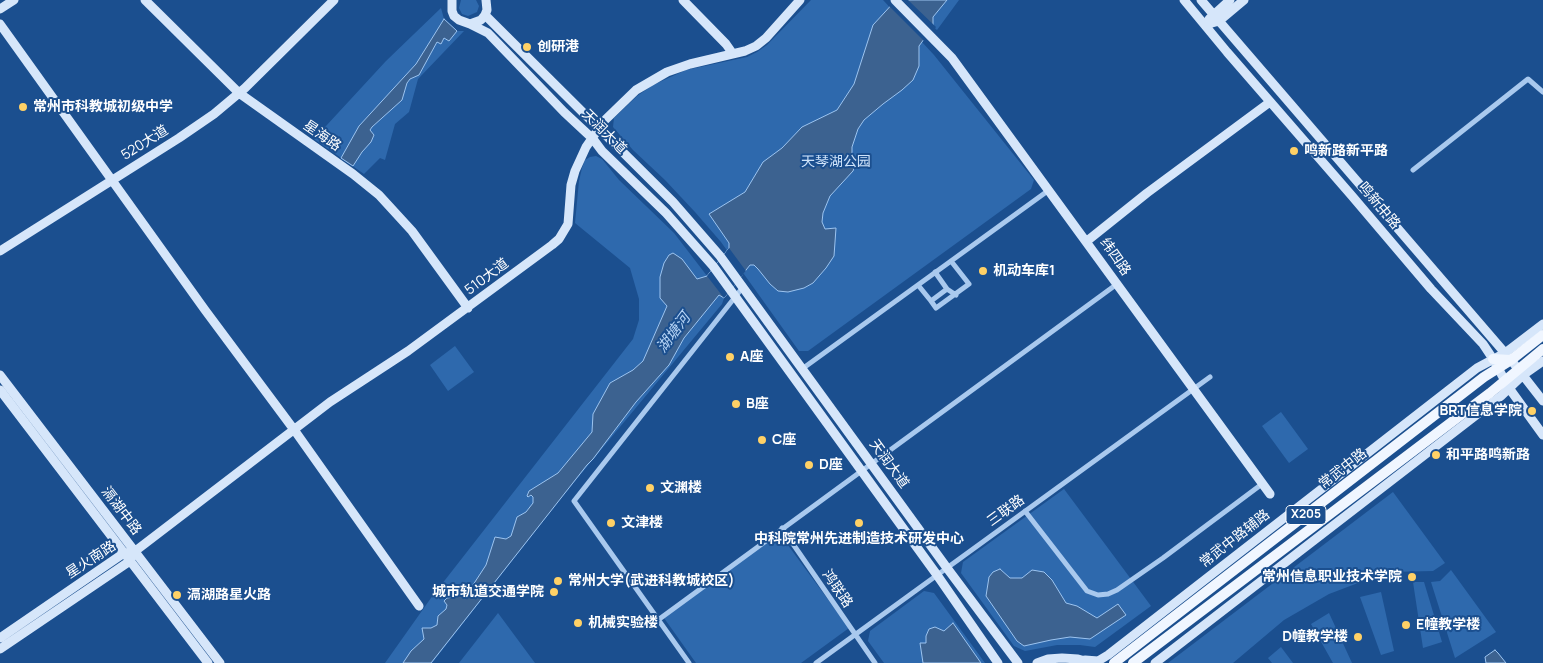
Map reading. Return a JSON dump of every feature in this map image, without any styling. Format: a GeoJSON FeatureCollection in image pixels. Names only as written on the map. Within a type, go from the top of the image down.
{"type":"FeatureCollection","features":[{"type":"Feature","properties":{"kind":"main road","name":"常武中路"},"geometry":{"type":"LineString","coordinates":[[1133,663],[1507,384],[1516,364],[1543,335]]}},
{"type":"Feature","properties":{"kind":"main road","name":"常武中路"},"geometry":{"type":"LineString","coordinates":[[1114,663],[1484,377],[1496,363],[1516,364],[1543,349]]}},
{"type":"Feature","properties":{"kind":"street"},"geometry":{"type":"LineString","coordinates":[[0,9],[14,0]]}},
{"type":"Feature","properties":{"kind":"street","name":"星海路"},"geometry":{"type":"LineString","coordinates":[[145,0],[239,93],[353,174],[379,195],[412,231],[468,308]]}},
{"type":"Feature","properties":{"kind":"street","name":"520大道"},"geometry":{"type":"LineString","coordinates":[[0,251],[214,114],[280,55],[334,0]]}},
{"type":"Feature","properties":{"kind":"street","name":"天润大道"},"geometry":{"type":"LineString","coordinates":[[452,0],[454,16],[488,34],[593,139],[602,151],[666,213],[713,266],[998,663]]}},
{"type":"Feature","properties":{"kind":"street"},"geometry":{"type":"LineString","coordinates":[[470,24],[485,15],[487,10],[486,0]]}},
{"type":"Feature","properties":{"kind":"street"},"geometry":{"type":"LineString","coordinates":[[683,0],[726,44],[733,54]]}},
{"type":"Feature","properties":{"kind":"street","name":"510大道"},"geometry":{"type":"LineString","coordinates":[[134,552],[330,402],[408,351],[559,239],[568,224],[571,185],[586,147],[604,121],[636,90],[667,72],[690,64],[745,51],[761,42],[800,0]]}},
{"type":"Feature","properties":{"kind":"street","name":"纬四路"},"geometry":{"type":"LineString","coordinates":[[895,0],[952,58],[1270,494]]}},
{"type":"Feature","properties":{"kind":"street","name":"鸣新中路"},"geometry":{"type":"LineString","coordinates":[[1184,0],[1431,289],[1483,344],[1507,384],[1543,435]]}},
{"type":"Feature","properties":{"kind":"street","name":"鸣新中路"},"geometry":{"type":"LineString","coordinates":[[1200,0],[1516,364],[1543,401]]}},
{"type":"Feature","properties":{"kind":"street"},"geometry":{"type":"LineString","coordinates":[[1216,17],[1230,0]]}},
{"type":"Feature","properties":{"kind":"street"},"geometry":{"type":"LineString","coordinates":[[1205,25],[1244,0]]}},
{"type":"Feature","properties":{"kind":"street","name":"天润大道"},"geometry":{"type":"LineString","coordinates":[[485,15],[673,202],[720,256],[946,568],[1018,663]]}},
{"type":"Feature","properties":{"kind":"street"},"geometry":{"type":"LineString","coordinates":[[0,24],[205,310],[295,430],[419,606]]}},
{"type":"Feature","properties":{"kind":"street"},"geometry":{"type":"LineString","coordinates":[[1413,170],[1528,79],[1543,92]]}},
{"type":"Feature","properties":{"kind":"street"},"geometry":{"type":"LineString","coordinates":[[1087,241],[1147,193],[1270,102]]}},
{"type":"Feature","properties":{"kind":"street"},"geometry":{"type":"LineString","coordinates":[[802,369],[1049,190]]}},
{"type":"Feature","properties":{"kind":"street"},"geometry":{"type":"LineString","coordinates":[[918,285],[931,300],[935,310],[956,295],[969,284],[951,261]]}},
{"type":"Feature","properties":{"kind":"street"},"geometry":{"type":"LineString","coordinates":[[935,272],[947,289],[956,295]]}},
{"type":"Feature","properties":{"kind":"street"},"geometry":{"type":"LineString","coordinates":[[689,663],[574,501],[740,284]]}},
{"type":"Feature","properties":{"kind":"street"},"geometry":{"type":"LineString","coordinates":[[658,620],[860,470],[1117,284]]}},
{"type":"Feature","properties":{"kind":"street"},"geometry":{"type":"LineString","coordinates":[[931,300],[947,289]]}},
{"type":"Feature","properties":{"kind":"street"},"geometry":{"type":"LineString","coordinates":[[1516,364],[1543,324]]}},
{"type":"Feature","properties":{"kind":"street"},"geometry":{"type":"LineString","coordinates":[[1516,364],[1543,361]]}},
{"type":"Feature","properties":{"kind":"street","name":"常武中路辅路"},"geometry":{"type":"LineString","coordinates":[[1037,663],[1048,659],[1098,661],[1108,656],[1477,368],[1496,363]]}},
{"type":"Feature","properties":{"kind":"street","name":"滆湖中路"},"geometry":{"type":"LineString","coordinates":[[0,375],[220,663]]}},
{"type":"Feature","properties":{"kind":"street","name":"三联路"},"geometry":{"type":"LineString","coordinates":[[816,663],[1210,377]]}},
{"type":"Feature","properties":{"kind":"street"},"geometry":{"type":"LineString","coordinates":[[1155,663],[1507,384]]}},
{"type":"Feature","properties":{"kind":"street","name":"滆湖中路"},"geometry":{"type":"LineString","coordinates":[[0,390],[208,663]]}},
{"type":"Feature","properties":{"kind":"street"},"geometry":{"type":"LineString","coordinates":[[1025,512],[1087,591],[1103,595],[1117,590],[1163,558],[1262,484]]}},
{"type":"Feature","properties":{"kind":"street","name":"鸿联路"},"geometry":{"type":"LineString","coordinates":[[782,528],[875,663]]}},
{"type":"Feature","properties":{"kind":"street","name":"星火南路"},"geometry":{"type":"LineString","coordinates":[[0,638],[124,553],[134,552],[130,561],[0,649]]}},
{"type":"Feature","properties":{"kind":"green space"},"geometry":{"type":"Polygon","coordinates":[[[461,0],[476,0],[479,6],[477,12],[468,16],[462,14],[459,8],[461,0]]]}},
{"type":"Feature","properties":{"kind":"green space","name":"天琴湖公园"},"geometry":{"type":"Polygon","coordinates":[[[811,0],[883,0],[934,55],[1034,180],[1031,189],[808,351],[799,351],[721,242],[665,180],[633,150],[613,127],[614,118],[637,96],[653,85],[686,70],[747,57],[757,52],[767,45],[811,0]]]}},
{"type":"Feature","properties":{"kind":"green space"},"geometry":{"type":"Polygon","coordinates":[[[906,0],[959,0],[937,30],[906,0]]]}},
{"type":"Feature","properties":{"kind":"green space"},"geometry":{"type":"Polygon","coordinates":[[[441,8],[444,19],[448,24],[457,31],[464,31],[418,79],[409,112],[395,124],[385,160],[380,158],[364,174],[314,139],[386,61],[441,8]]]}},
{"type":"Feature","properties":{"kind":"green space"},"geometry":{"type":"Polygon","coordinates":[[[596,156],[602,159],[619,180],[674,233],[724,298],[722,304],[561,498],[432,663],[385,663],[431,598],[633,339],[639,320],[639,299],[630,268],[575,223],[582,168],[585,160],[596,156]]]}},
{"type":"Feature","properties":{"kind":"green space"},"geometry":{"type":"Polygon","coordinates":[[[455,346],[474,372],[448,391],[430,365],[455,346]]]}},
{"type":"Feature","properties":{"kind":"green space"},"geometry":{"type":"Polygon","coordinates":[[[1281,412],[1308,449],[1289,463],[1262,426],[1281,412]]]}},
{"type":"Feature","properties":{"kind":"green space"},"geometry":{"type":"Polygon","coordinates":[[[1064,489],[1151,606],[1095,647],[1057,645],[1025,651],[1014,646],[961,573],[963,562],[1064,489]]]}},
{"type":"Feature","properties":{"kind":"green space"},"geometry":{"type":"Polygon","coordinates":[[[1393,492],[1445,563],[1433,571],[1387,572],[1329,594],[1284,620],[1233,663],[1168,663],[1393,492]]]}},
{"type":"Feature","properties":{"kind":"green space"},"geometry":{"type":"Polygon","coordinates":[[[779,533],[849,628],[801,663],[696,663],[664,618],[779,533]]]}},
{"type":"Feature","properties":{"kind":"green space"},"geometry":{"type":"Polygon","coordinates":[[[1451,570],[1496,632],[1455,658],[1431,582],[1440,581],[1451,570]]]}},
{"type":"Feature","properties":{"kind":"green space"},"geometry":{"type":"Polygon","coordinates":[[[1413,582],[1424,582],[1442,642],[1423,648],[1413,582]]]}},
{"type":"Feature","properties":{"kind":"green space"},"geometry":{"type":"Polygon","coordinates":[[[924,591],[934,593],[985,663],[884,663],[868,641],[870,631],[924,591]]]}},
{"type":"Feature","properties":{"kind":"green space"},"geometry":{"type":"Polygon","coordinates":[[[1381,592],[1394,651],[1381,655],[1360,597],[1381,592]]]}},
{"type":"Feature","properties":{"kind":"green space"},"geometry":{"type":"Polygon","coordinates":[[[498,613],[535,663],[459,663],[498,613]]]}},
{"type":"Feature","properties":{"kind":"green space"},"geometry":{"type":"Polygon","coordinates":[[[1329,613],[1352,663],[1333,663],[1311,624],[1329,613]]]}},
{"type":"Feature","properties":{"kind":"green space"},"geometry":{"type":"Polygon","coordinates":[[[1281,647],[1293,663],[1272,663],[1268,658],[1281,647]]]}},
{"type":"Feature","properties":{"kind":"water","name":"湖塘河"},"geometry":{"type":"Polygon","coordinates":[[[896,0],[947,0],[933,17],[933,27],[919,46],[919,66],[913,80],[864,120],[858,129],[852,147],[852,157],[856,163],[853,171],[830,196],[823,213],[822,222],[825,229],[836,228],[834,256],[826,268],[813,283],[804,288],[788,292],[778,291],[754,265],[750,265],[724,298],[719,295],[684,338],[669,365],[636,402],[431,663],[403,663],[411,651],[424,639],[422,628],[431,628],[437,625],[438,616],[446,609],[447,605],[444,601],[471,588],[486,565],[495,537],[506,539],[511,536],[517,517],[526,512],[533,503],[533,497],[531,495],[527,496],[529,491],[558,473],[592,432],[593,414],[610,383],[633,370],[643,361],[667,306],[660,298],[660,277],[664,263],[669,255],[673,253],[682,259],[697,279],[707,276],[729,248],[729,243],[709,214],[745,192],[763,162],[782,148],[802,127],[837,110],[854,84],[873,25],[896,0]]]}},
{"type":"Feature","properties":{"kind":"water"},"geometry":{"type":"Polygon","coordinates":[[[444,19],[457,31],[449,41],[444,38],[441,44],[437,42],[419,75],[410,79],[407,83],[402,100],[372,127],[370,130],[374,135],[371,142],[353,166],[341,158],[359,126],[416,64],[444,19]]]}},
{"type":"Feature","properties":{"kind":"water"},"geometry":{"type":"Polygon","coordinates":[[[1000,569],[1010,578],[1022,578],[1032,570],[1044,572],[1052,580],[1066,603],[1077,606],[1097,618],[1118,604],[1126,615],[1090,639],[1070,637],[1024,646],[1017,641],[986,596],[989,577],[993,572],[1000,569]]]}},
{"type":"Feature","properties":{"kind":"water"},"geometry":{"type":"Polygon","coordinates":[[[953,623],[981,663],[923,663],[920,643],[926,643],[929,629],[935,627],[944,631],[953,623]]]}},
{"type":"Feature","properties":{"kind":"water"},"geometry":{"type":"Polygon","coordinates":[[[1495,650],[1506,663],[1486,663],[1485,657],[1495,650]]]}},
{"type":"Feature","properties":{"kind":"pier"},"geometry":{"type":"Polygon","coordinates":[[[893,0],[908,0],[936,27],[925,42],[888,5],[893,0]]]}},
{"type":"Feature","properties":{"kind":"pier"},"geometry":{"type":"Polygon","coordinates":[[[729,248],[746,271],[724,298],[707,276],[729,248]]]}},
{"type":"Feature","properties":{"kind":"place","name":"创研港"},"geometry":{"type":"Point","coordinates":[527,47]}},
{"type":"Feature","properties":{"kind":"place","name":"常州市科教城初级中学"},"geometry":{"type":"Point","coordinates":[23,107]}},
{"type":"Feature","properties":{"kind":"place","name":"鸣新路新平路"},"geometry":{"type":"Point","coordinates":[1294,151]}},
{"type":"Feature","properties":{"kind":"place","name":"机动车库1"},"geometry":{"type":"Point","coordinates":[983,271]}},
{"type":"Feature","properties":{"kind":"place","name":"A座"},"geometry":{"type":"Point","coordinates":[730,357]}},
{"type":"Feature","properties":{"kind":"place","name":"B座"},"geometry":{"type":"Point","coordinates":[736,404]}},
{"type":"Feature","properties":{"kind":"place","name":"BRT信息学院"},"geometry":{"type":"Point","coordinates":[1532,411]}},
{"type":"Feature","properties":{"kind":"place","name":"C座"},"geometry":{"type":"Point","coordinates":[762,440]}},
{"type":"Feature","properties":{"kind":"place","name":"和平路鸣新路"},"geometry":{"type":"Point","coordinates":[1436,455]}},
{"type":"Feature","properties":{"kind":"place","name":"D座"},"geometry":{"type":"Point","coordinates":[809,465]}},
{"type":"Feature","properties":{"kind":"place","name":"文渊楼"},"geometry":{"type":"Point","coordinates":[650,488]}},
{"type":"Feature","properties":{"kind":"place","name":"文津楼"},"geometry":{"type":"Point","coordinates":[611,523]}},
{"type":"Feature","properties":{"kind":"place","name":"中科院常州先进制造技术研发中心"},"geometry":{"type":"Point","coordinates":[859,523]}},
{"type":"Feature","properties":{"kind":"place","name":"常州信息职业技术学院"},"geometry":{"type":"Point","coordinates":[1412,577]}},
{"type":"Feature","properties":{"kind":"place","name":"常州大学(武进科教城校区)"},"geometry":{"type":"Point","coordinates":[558,581]}},
{"type":"Feature","properties":{"kind":"place","name":"城市轨道交通学院"},"geometry":{"type":"Point","coordinates":[554,592]}},
{"type":"Feature","properties":{"kind":"place","name":"滆湖路星火路"},"geometry":{"type":"Point","coordinates":[177,595]}},
{"type":"Feature","properties":{"kind":"place","name":"机械实验楼"},"geometry":{"type":"Point","coordinates":[578,623]}},
{"type":"Feature","properties":{"kind":"place","name":"E幢教学楼"},"geometry":{"type":"Point","coordinates":[1406,625]}},
{"type":"Feature","properties":{"kind":"place","name":"D幢教学楼"},"geometry":{"type":"Point","coordinates":[1358,637]}}]}
